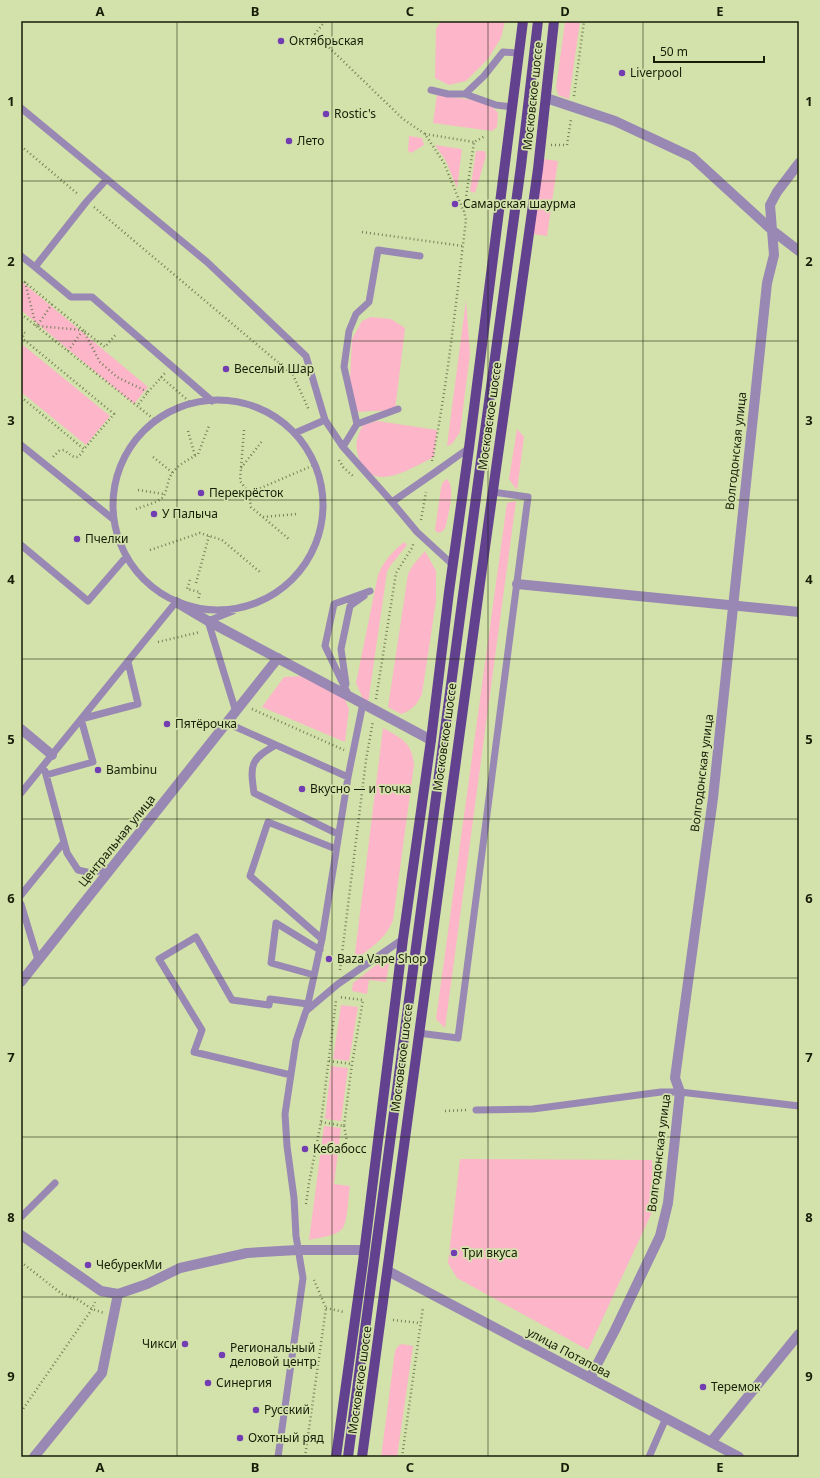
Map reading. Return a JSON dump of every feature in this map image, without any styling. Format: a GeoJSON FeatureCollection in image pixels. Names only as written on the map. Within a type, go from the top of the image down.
{"type":"FeatureCollection","features":[{"type":"Feature","properties":{"kind":"main road","name":"Московское шоссе"},"geometry":{"type":"LineString","coordinates":[[336,1457],[364,1250],[403,939],[431,740],[452,565],[469,448],[523,21]]}},
{"type":"Feature","properties":{"kind":"main road","name":"Московское шоссе"},"geometry":{"type":"LineString","coordinates":[[348,1457],[375,1265],[404,1032],[521,166],[538,21]]}},
{"type":"Feature","properties":{"kind":"main road","name":"Московское шоссе"},"geometry":{"type":"LineString","coordinates":[[362,1457],[388,1271],[418,1033],[538,169],[554,21]]}},
{"type":"Feature","properties":{"kind":"main road"},"geometry":{"type":"LineString","coordinates":[[375,1265],[388,1271]]}},
{"type":"Feature","properties":{"kind":"street"},"geometry":{"type":"LineString","coordinates":[[546,98],[615,121],[692,157],[773,231],[799,251]]}},
{"type":"Feature","properties":{"kind":"street","name":"Волгодонская улица"},"geometry":{"type":"LineString","coordinates":[[590,1378],[615,1330],[660,1236],[668,1203],[680,1092],[676,1078],[713,798],[767,283],[774,255],[770,205],[777,192],[799,163]]}},
{"type":"Feature","properties":{"kind":"street"},"geometry":{"type":"LineString","coordinates":[[517,584],[799,612]]}},
{"type":"Feature","properties":{"kind":"street"},"geometry":{"type":"LineString","coordinates":[[176,602],[208,621],[431,740]]}},
{"type":"Feature","properties":{"kind":"street","name":"Центральная улица"},"geometry":{"type":"LineString","coordinates":[[21,982],[278,658]]}},
{"type":"Feature","properties":{"kind":"street"},"geometry":{"type":"LineString","coordinates":[[21,729],[52,755]]}},
{"type":"Feature","properties":{"kind":"street"},"geometry":{"type":"LineString","coordinates":[[21,1236],[101,1291],[118,1294],[146,1284],[180,1268],[247,1253],[297,1250],[364,1250]]}},
{"type":"Feature","properties":{"kind":"street","name":"улица Потапова"},"geometry":{"type":"LineString","coordinates":[[388,1271],[711,1442],[734,1456]]}},
{"type":"Feature","properties":{"kind":"street"},"geometry":{"type":"LineString","coordinates":[[34,1457],[102,1373],[118,1294]]}},
{"type":"Feature","properties":{"kind":"street"},"geometry":{"type":"LineString","coordinates":[[711,1442],[799,1334]]}},
{"type":"Feature","properties":{"kind":"lane"},"geometry":{"type":"LineString","coordinates":[[465,94],[484,76],[503,52],[518,53]]}},
{"type":"Feature","properties":{"kind":"lane"},"geometry":{"type":"LineString","coordinates":[[431,90],[448,94],[465,94],[496,105],[512,107]]}},
{"type":"Feature","properties":{"kind":"lane"},"geometry":{"type":"LineString","coordinates":[[21,108],[207,262],[306,356],[325,420],[343,447],[417,532],[452,565]]}},
{"type":"Feature","properties":{"kind":"lane"},"geometry":{"type":"LineString","coordinates":[[35,267],[87,201],[107,179]]}},
{"type":"Feature","properties":{"kind":"lane"},"geometry":{"type":"LineString","coordinates":[[357,424],[344,367],[349,331],[356,314],[369,302],[378,250],[420,256]]}},
{"type":"Feature","properties":{"kind":"lane"},"geometry":{"type":"LineString","coordinates":[[21,256],[71,297],[92,297],[212,401]]}},
{"type":"Feature","properties":{"kind":"lane"},"geometry":{"type":"LineString","coordinates":[[239,708],[208,621],[264,600],[278,592],[294,577],[306,561],[316,541],[322,519],[324,501],[314,465],[301,439],[287,424],[266,412],[229,401],[191,403],[155,420],[134,441],[117,473],[112,497],[113,519],[126,557],[147,582],[176,602],[190,607],[203,609],[218,610],[243,607]]}},
{"type":"Feature","properties":{"kind":"lane"},"geometry":{"type":"LineString","coordinates":[[343,447],[357,424],[398,408]]}},
{"type":"Feature","properties":{"kind":"lane"},"geometry":{"type":"LineString","coordinates":[[295,433],[325,420]]}},
{"type":"Feature","properties":{"kind":"lane"},"geometry":{"type":"LineString","coordinates":[[21,445],[113,519]]}},
{"type":"Feature","properties":{"kind":"lane"},"geometry":{"type":"LineString","coordinates":[[392,502],[469,448]]}},
{"type":"Feature","properties":{"kind":"lane"},"geometry":{"type":"LineString","coordinates":[[418,1033],[458,1038],[528,497],[493,492]]}},
{"type":"Feature","properties":{"kind":"lane"},"geometry":{"type":"LineString","coordinates":[[21,545],[88,601],[126,557]]}},
{"type":"Feature","properties":{"kind":"lane"},"geometry":{"type":"LineString","coordinates":[[370,591],[350,606],[341,649],[347,692],[326,646],[334,604],[370,591]]}},
{"type":"Feature","properties":{"kind":"lane"},"geometry":{"type":"LineString","coordinates":[[21,793],[176,602]]}},
{"type":"Feature","properties":{"kind":"lane"},"geometry":{"type":"LineString","coordinates":[[81,719],[138,704],[128,662]]}},
{"type":"Feature","properties":{"kind":"lane"},"geometry":{"type":"LineString","coordinates":[[278,1457],[302,1278],[297,1250],[294,1198],[287,1146],[285,1114],[296,1041],[307,1007],[320,950],[338,834],[352,754],[363,703]]}},
{"type":"Feature","properties":{"kind":"lane"},"geometry":{"type":"LineString","coordinates":[[46,775],[93,762],[81,719]]}},
{"type":"Feature","properties":{"kind":"lane"},"geometry":{"type":"LineString","coordinates":[[227,723],[348,777]]}},
{"type":"Feature","properties":{"kind":"lane"},"geometry":{"type":"LineString","coordinates":[[276,745],[260,754],[252,764],[254,793],[338,834]]}},
{"type":"Feature","properties":{"kind":"lane"},"geometry":{"type":"LineString","coordinates":[[43,766],[67,853],[78,870],[91,873],[113,866]]}},
{"type":"Feature","properties":{"kind":"lane"},"geometry":{"type":"LineString","coordinates":[[322,939],[250,876],[268,822],[336,849]]}},
{"type":"Feature","properties":{"kind":"lane"},"geometry":{"type":"LineString","coordinates":[[21,895],[64,842]]}},
{"type":"Feature","properties":{"kind":"lane"},"geometry":{"type":"LineString","coordinates":[[21,904],[38,960]]}},
{"type":"Feature","properties":{"kind":"lane"},"geometry":{"type":"LineString","coordinates":[[314,975],[271,963],[276,924],[320,950]]}},
{"type":"Feature","properties":{"kind":"lane"},"geometry":{"type":"LineString","coordinates":[[291,1075],[194,1052],[202,1030],[159,959],[196,937],[232,1000],[269,1005],[270,999],[307,1007],[403,939]]}},
{"type":"Feature","properties":{"kind":"lane"},"geometry":{"type":"LineString","coordinates":[[476,1110],[534,1109],[653,1093],[680,1092],[799,1106]]}},
{"type":"Feature","properties":{"kind":"lane"},"geometry":{"type":"LineString","coordinates":[[21,1217],[55,1183]]}},
{"type":"Feature","properties":{"kind":"lane"},"geometry":{"type":"LineString","coordinates":[[649,1457],[666,1418]]}},
{"type":"Feature","properties":{"kind":"path"},"geometry":{"type":"LineString","coordinates":[[306,1206],[321,1122],[366,760],[396,573],[412,548],[422,514],[438,431],[466,220],[464,211],[444,163],[425,134],[403,118],[315,34],[325,21]]}},
{"type":"Feature","properties":{"kind":"path"},"geometry":{"type":"LineString","coordinates":[[548,145],[567,145],[584,21]]}},
{"type":"Feature","properties":{"kind":"path"},"geometry":{"type":"LineString","coordinates":[[425,134],[474,142],[485,136]]}},
{"type":"Feature","properties":{"kind":"path"},"geometry":{"type":"LineString","coordinates":[[464,211],[474,142]]}},
{"type":"Feature","properties":{"kind":"path"},"geometry":{"type":"LineString","coordinates":[[21,146],[84,199]]}},
{"type":"Feature","properties":{"kind":"path"},"geometry":{"type":"LineString","coordinates":[[90,204],[293,375],[316,424]]}},
{"type":"Feature","properties":{"kind":"path"},"geometry":{"type":"LineString","coordinates":[[362,232],[463,246]]}},
{"type":"Feature","properties":{"kind":"path"},"geometry":{"type":"LineString","coordinates":[[21,279],[105,347],[124,325]]}},
{"type":"Feature","properties":{"kind":"path"},"geometry":{"type":"LineString","coordinates":[[25,282],[37,326]]}},
{"type":"Feature","properties":{"kind":"path"},"geometry":{"type":"LineString","coordinates":[[37,326],[52,304]]}},
{"type":"Feature","properties":{"kind":"path"},"geometry":{"type":"LineString","coordinates":[[21,314],[155,420]]}},
{"type":"Feature","properties":{"kind":"path"},"geometry":{"type":"LineString","coordinates":[[37,326],[83,330]]}},
{"type":"Feature","properties":{"kind":"path"},"geometry":{"type":"LineString","coordinates":[[21,330],[25,333],[21,338],[114,414],[84,449],[81,456],[73,457],[64,450]]}},
{"type":"Feature","properties":{"kind":"path"},"geometry":{"type":"LineString","coordinates":[[68,351],[83,330]]}},
{"type":"Feature","properties":{"kind":"path"},"geometry":{"type":"LineString","coordinates":[[83,330],[100,362],[117,377],[148,392]]}},
{"type":"Feature","properties":{"kind":"path"},"geometry":{"type":"LineString","coordinates":[[137,406],[171,365]]}},
{"type":"Feature","properties":{"kind":"path"},"geometry":{"type":"LineString","coordinates":[[161,377],[191,403]]}},
{"type":"Feature","properties":{"kind":"path"},"geometry":{"type":"LineString","coordinates":[[21,397],[84,449]]}},
{"type":"Feature","properties":{"kind":"path"},"geometry":{"type":"LineString","coordinates":[[136,509],[161,499],[173,473],[181,465],[198,454],[209,426]]}},
{"type":"Feature","properties":{"kind":"path"},"geometry":{"type":"LineString","coordinates":[[244,430],[240,481],[249,493],[251,508],[290,540]]}},
{"type":"Feature","properties":{"kind":"path"},"geometry":{"type":"LineString","coordinates":[[188,431],[195,456]]}},
{"type":"Feature","properties":{"kind":"path"},"geometry":{"type":"LineString","coordinates":[[241,469],[263,440]]}},
{"type":"Feature","properties":{"kind":"path"},"geometry":{"type":"LineString","coordinates":[[153,457],[173,473]]}},
{"type":"Feature","properties":{"kind":"path"},"geometry":{"type":"LineString","coordinates":[[249,493],[314,465]]}},
{"type":"Feature","properties":{"kind":"path"},"geometry":{"type":"LineString","coordinates":[[138,490],[164,494]]}},
{"type":"Feature","properties":{"kind":"path"},"geometry":{"type":"LineString","coordinates":[[262,517],[297,514]]}},
{"type":"Feature","properties":{"kind":"path"},"geometry":{"type":"LineString","coordinates":[[150,550],[200,533],[222,540],[260,572]]}},
{"type":"Feature","properties":{"kind":"path"},"geometry":{"type":"LineString","coordinates":[[196,583],[209,536]]}},
{"type":"Feature","properties":{"kind":"path"},"geometry":{"type":"LineString","coordinates":[[190,580],[187,588],[200,592],[199,599]]}},
{"type":"Feature","properties":{"kind":"path"},"geometry":{"type":"LineString","coordinates":[[239,708],[366,760]]}},
{"type":"Feature","properties":{"kind":"path"},"geometry":{"type":"LineString","coordinates":[[336,997],[363,1000],[352,1064],[344,1126],[347,1141]]}},
{"type":"Feature","properties":{"kind":"path"},"geometry":{"type":"LineString","coordinates":[[329,1061],[352,1064]]}},
{"type":"Feature","properties":{"kind":"path"},"geometry":{"type":"LineString","coordinates":[[445,1111],[476,1110]]}},
{"type":"Feature","properties":{"kind":"path"},"geometry":{"type":"LineString","coordinates":[[321,1122],[344,1126]]}},
{"type":"Feature","properties":{"kind":"path"},"geometry":{"type":"LineString","coordinates":[[21,1262],[62,1294],[77,1299],[92,1309],[114,1316]]}},
{"type":"Feature","properties":{"kind":"path"},"geometry":{"type":"LineString","coordinates":[[305,1457],[326,1308],[312,1275]]}},
{"type":"Feature","properties":{"kind":"path"},"geometry":{"type":"LineString","coordinates":[[402,1457],[417,1359],[423,1307]]}},
{"type":"Feature","properties":{"kind":"path"},"geometry":{"type":"LineString","coordinates":[[326,1308],[344,1312]]}},
{"type":"Feature","properties":{"kind":"path"},"geometry":{"type":"LineString","coordinates":[[21,1412],[92,1309]]}},
{"type":"Feature","properties":{"kind":"path"},"geometry":{"type":"LineString","coordinates":[[392,1320],[420,1323]]}},
{"type":"Feature","properties":{"kind":"shaded area"},"geometry":{"type":"Polygon","coordinates":[[[441,21],[505,21],[501,38],[488,59],[466,81],[449,85],[435,78],[436,29],[441,21]]]}},
{"type":"Feature","properties":{"kind":"shaded area"},"geometry":{"type":"Polygon","coordinates":[[[567,21],[580,21],[569,99],[558,95],[556,87],[565,23],[567,21]]]}},
{"type":"Feature","properties":{"kind":"shaded area"},"geometry":{"type":"Polygon","coordinates":[[[437,95],[473,100],[491,105],[498,113],[497,127],[492,131],[433,123],[437,95]]]}},
{"type":"Feature","properties":{"kind":"shaded area"},"geometry":{"type":"Polygon","coordinates":[[[409,136],[422,138],[424,145],[411,153],[408,151],[409,136]]]}},
{"type":"Feature","properties":{"kind":"shaded area"},"geometry":{"type":"Polygon","coordinates":[[[435,145],[462,149],[457,188],[446,161],[435,145]]]}},
{"type":"Feature","properties":{"kind":"shaded area"},"geometry":{"type":"Polygon","coordinates":[[[476,151],[485,151],[486,156],[475,193],[470,191],[476,151]]]}},
{"type":"Feature","properties":{"kind":"shaded area"},"geometry":{"type":"Polygon","coordinates":[[[543,159],[558,161],[547,236],[533,234],[543,159]]]}},
{"type":"Feature","properties":{"kind":"shaded area"},"geometry":{"type":"Polygon","coordinates":[[[21,281],[148,387],[134,404],[21,310],[21,281]]]}},
{"type":"Feature","properties":{"kind":"shaded area"},"geometry":{"type":"Polygon","coordinates":[[[466,300],[470,354],[460,432],[452,444],[447,446],[466,300]]]}},
{"type":"Feature","properties":{"kind":"shaded area"},"geometry":{"type":"Polygon","coordinates":[[[371,317],[391,319],[405,328],[395,410],[354,412],[349,399],[352,339],[362,321],[371,317]]]}},
{"type":"Feature","properties":{"kind":"shaded area"},"geometry":{"type":"Polygon","coordinates":[[[23,345],[110,416],[86,445],[21,392],[21,348],[23,345]]]}},
{"type":"Feature","properties":{"kind":"shaded area"},"geometry":{"type":"Polygon","coordinates":[[[377,421],[437,430],[434,457],[394,475],[384,477],[375,476],[366,471],[358,456],[356,447],[357,438],[363,425],[377,421]]]}},
{"type":"Feature","properties":{"kind":"shaded area"},"geometry":{"type":"Polygon","coordinates":[[[517,429],[524,437],[517,490],[509,479],[517,429]]]}},
{"type":"Feature","properties":{"kind":"shaded area"},"geometry":{"type":"Polygon","coordinates":[[[447,479],[451,488],[450,508],[446,526],[443,531],[438,533],[435,530],[441,488],[443,482],[447,479]]]}},
{"type":"Feature","properties":{"kind":"shaded area"},"geometry":{"type":"Polygon","coordinates":[[[516,501],[445,1028],[436,1019],[507,503],[516,501]]]}},
{"type":"Feature","properties":{"kind":"shaded area"},"geometry":{"type":"Polygon","coordinates":[[[404,542],[407,545],[387,572],[368,703],[363,699],[356,683],[378,575],[389,557],[404,542]]]}},
{"type":"Feature","properties":{"kind":"shaded area"},"geometry":{"type":"Polygon","coordinates":[[[425,551],[436,571],[436,601],[422,694],[409,711],[401,714],[388,707],[408,574],[413,565],[425,551]]]}},
{"type":"Feature","properties":{"kind":"shaded area"},"geometry":{"type":"Polygon","coordinates":[[[302,676],[345,699],[349,709],[345,742],[262,707],[284,677],[302,676]]]}},
{"type":"Feature","properties":{"kind":"shaded area"},"geometry":{"type":"Polygon","coordinates":[[[383,728],[400,738],[408,746],[413,757],[414,765],[393,920],[382,938],[354,961],[383,728]]]}},
{"type":"Feature","properties":{"kind":"shaded area"},"geometry":{"type":"Polygon","coordinates":[[[381,961],[386,961],[389,964],[386,982],[369,980],[367,994],[352,991],[353,983],[381,961]]]}},
{"type":"Feature","properties":{"kind":"shaded area"},"geometry":{"type":"Polygon","coordinates":[[[341,1005],[358,1007],[349,1061],[333,1059],[341,1005]]]}},
{"type":"Feature","properties":{"kind":"shaded area"},"geometry":{"type":"Polygon","coordinates":[[[331,1066],[348,1068],[341,1121],[325,1119],[331,1066]]]}},
{"type":"Feature","properties":{"kind":"shaded area"},"geometry":{"type":"Polygon","coordinates":[[[324,1126],[341,1128],[334,1184],[350,1186],[348,1209],[346,1221],[342,1229],[331,1235],[309,1240],[324,1126]]]}},
{"type":"Feature","properties":{"kind":"shaded area"},"geometry":{"type":"Polygon","coordinates":[[[460,1159],[652,1160],[654,1208],[588,1350],[457,1278],[448,1263],[460,1159]]]}},
{"type":"Feature","properties":{"kind":"shaded area"},"geometry":{"type":"Polygon","coordinates":[[[402,1344],[413,1346],[397,1457],[381,1457],[395,1351],[398,1346],[402,1344]]]}},
{"type":"Feature","properties":{"kind":"place","name":"Октябрьская"},"geometry":{"type":"Point","coordinates":[281,41]}},
{"type":"Feature","properties":{"kind":"place","name":"Liverpool"},"geometry":{"type":"Point","coordinates":[622,73]}},
{"type":"Feature","properties":{"kind":"place","name":"Rostic's"},"geometry":{"type":"Point","coordinates":[326,114]}},
{"type":"Feature","properties":{"kind":"place","name":"Лето"},"geometry":{"type":"Point","coordinates":[289,141]}},
{"type":"Feature","properties":{"kind":"place","name":"Самарская шаурма"},"geometry":{"type":"Point","coordinates":[455,204]}},
{"type":"Feature","properties":{"kind":"place","name":"Веселый Шар"},"geometry":{"type":"Point","coordinates":[226,369]}},
{"type":"Feature","properties":{"kind":"place","name":"Перекрёсток"},"geometry":{"type":"Point","coordinates":[201,493]}},
{"type":"Feature","properties":{"kind":"place","name":"У Палыча"},"geometry":{"type":"Point","coordinates":[154,514]}},
{"type":"Feature","properties":{"kind":"place","name":"Пчелки"},"geometry":{"type":"Point","coordinates":[77,539]}},
{"type":"Feature","properties":{"kind":"place","name":"Пятёрочка"},"geometry":{"type":"Point","coordinates":[167,724]}},
{"type":"Feature","properties":{"kind":"place","name":"Bambinu"},"geometry":{"type":"Point","coordinates":[98,770]}},
{"type":"Feature","properties":{"kind":"place","name":"Вкусно — и точка"},"geometry":{"type":"Point","coordinates":[302,789]}},
{"type":"Feature","properties":{"kind":"place","name":"Baza Vape Shop"},"geometry":{"type":"Point","coordinates":[329,959]}},
{"type":"Feature","properties":{"kind":"place","name":"Кебабосс"},"geometry":{"type":"Point","coordinates":[305,1149]}},
{"type":"Feature","properties":{"kind":"place","name":"Три вкуса"},"geometry":{"type":"Point","coordinates":[454,1253]}},
{"type":"Feature","properties":{"kind":"place","name":"ЧебурекМи"},"geometry":{"type":"Point","coordinates":[88,1265]}},
{"type":"Feature","properties":{"kind":"place","name":"Чикси"},"geometry":{"type":"Point","coordinates":[185,1344]}},
{"type":"Feature","properties":{"kind":"place","name":"Региональный деловой центр"},"geometry":{"type":"Point","coordinates":[222,1355]}},
{"type":"Feature","properties":{"kind":"place","name":"Синергия"},"geometry":{"type":"Point","coordinates":[208,1383]}},
{"type":"Feature","properties":{"kind":"place","name":"Теремок"},"geometry":{"type":"Point","coordinates":[703,1387]}},
{"type":"Feature","properties":{"kind":"place","name":"Русский"},"geometry":{"type":"Point","coordinates":[256,1410]}},
{"type":"Feature","properties":{"kind":"place","name":"Охотный ряд"},"geometry":{"type":"Point","coordinates":[240,1438]}}]}
